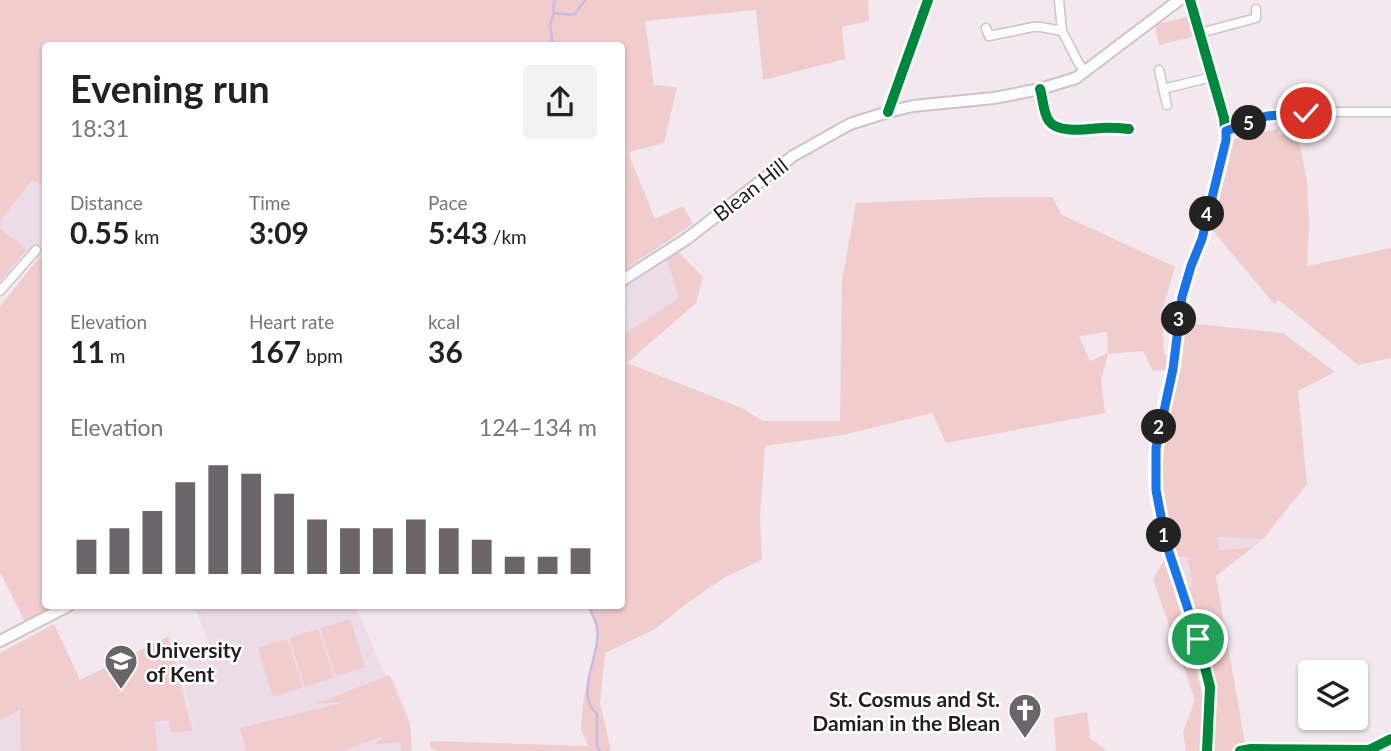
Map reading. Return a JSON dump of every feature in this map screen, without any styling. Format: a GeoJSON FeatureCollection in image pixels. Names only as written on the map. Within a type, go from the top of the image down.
{"type":"FeatureCollection","features":[{"type":"Feature","properties":{"kind":"main road","name":"Blean Hill"},"geometry":{"type":"LineString","coordinates":[[625,278],[688,238],[793,156],[850,124],[913,106],[994,98],[1063,83],[1085,72],[1179,0]]}},
{"type":"Feature","properties":{"kind":"main road"},"geometry":{"type":"LineString","coordinates":[[0,641],[62,609]]}},
{"type":"Feature","properties":{"kind":"street"},"geometry":{"type":"LineString","coordinates":[[888,112],[928,0]]}},
{"type":"Feature","properties":{"kind":"street"},"geometry":{"type":"LineString","coordinates":[[1059,0],[1062,31],[1085,72]]}},
{"type":"Feature","properties":{"kind":"street"},"geometry":{"type":"LineString","coordinates":[[1189,0],[1212,77],[1226,140],[1202,239],[1182,297],[1173,369],[1156,448],[1156,490],[1166,543],[1198,639],[1209,687],[1208,751]]}},
{"type":"Feature","properties":{"kind":"street"},"geometry":{"type":"LineString","coordinates":[[1200,33],[1256,18],[1256,9]]}},
{"type":"Feature","properties":{"kind":"street"},"geometry":{"type":"LineString","coordinates":[[986,28],[989,36],[1033,27],[1062,31]]}},
{"type":"Feature","properties":{"kind":"street"},"geometry":{"type":"LineString","coordinates":[[1159,70],[1167,105]]}},
{"type":"Feature","properties":{"kind":"street"},"geometry":{"type":"LineString","coordinates":[[1163,89],[1212,77]]}},
{"type":"Feature","properties":{"kind":"street"},"geometry":{"type":"LineString","coordinates":[[1040,89],[1046,116],[1057,127],[1084,130],[1129,129]]}},
{"type":"Feature","properties":{"kind":"street"},"geometry":{"type":"LineString","coordinates":[[1226,131],[1274,115],[1391,112]]}},
{"type":"Feature","properties":{"kind":"street"},"geometry":{"type":"LineString","coordinates":[[0,291],[36,250]]}},
{"type":"Feature","properties":{"kind":"shaded area"},"geometry":{"type":"Polygon","coordinates":[[[0,0],[868,0],[869,21],[842,27],[845,59],[763,80],[756,10],[645,21],[654,85],[677,87],[664,143],[630,152],[630,157],[655,219],[683,206],[693,224],[625,269],[625,42],[42,42],[42,185],[32,180],[0,221],[0,0]]]}},
{"type":"Feature","properties":{"kind":"shaded area"},"geometry":{"type":"Polygon","coordinates":[[[1191,16],[1196,36],[1159,45],[1155,25],[1191,16]]]}},
{"type":"Feature","properties":{"kind":"shaded area"},"geometry":{"type":"Polygon","coordinates":[[[1278,129],[1279,135],[1298,134],[1307,182],[1307,266],[1391,248],[1391,358],[1358,365],[1279,300],[1274,304],[1209,226],[1233,139],[1278,129]]]}},
{"type":"Feature","properties":{"kind":"shaded area"},"geometry":{"type":"Polygon","coordinates":[[[32,180],[42,186],[42,257],[38,259],[0,228],[0,221],[32,180]]]}},
{"type":"Feature","properties":{"kind":"shaded area"},"geometry":{"type":"Polygon","coordinates":[[[1052,197],[1062,215],[1175,267],[1162,310],[1164,354],[1171,355],[1169,369],[1153,371],[1143,351],[1108,354],[1101,380],[1105,413],[946,443],[932,413],[843,435],[765,446],[760,516],[762,560],[725,577],[655,629],[605,653],[600,703],[611,751],[438,751],[430,748],[430,741],[588,746],[581,729],[583,702],[596,648],[597,626],[590,609],[625,609],[625,333],[679,298],[667,260],[678,252],[703,277],[696,303],[627,363],[742,408],[763,421],[840,421],[842,280],[856,203],[1052,197]],[[1107,332],[1079,336],[1090,361],[1108,353],[1107,332]]]}},
{"type":"Feature","properties":{"kind":"shaded area"},"geometry":{"type":"Polygon","coordinates":[[[0,228],[27,250],[0,281],[0,228]]]}},
{"type":"Feature","properties":{"kind":"shaded area"},"geometry":{"type":"Polygon","coordinates":[[[42,257],[42,609],[55,609],[25,622],[0,572],[0,306],[42,257]]]}},
{"type":"Feature","properties":{"kind":"shaded area"},"geometry":{"type":"Polygon","coordinates":[[[667,260],[679,298],[625,333],[625,286],[667,260]]]}},
{"type":"Feature","properties":{"kind":"shaded area"},"geometry":{"type":"Polygon","coordinates":[[[1186,323],[1283,333],[1335,372],[1298,391],[1307,484],[1263,539],[1217,537],[1219,550],[1253,547],[1216,576],[1245,744],[1252,751],[1213,751],[1214,716],[1209,670],[1183,588],[1193,585],[1187,557],[1174,557],[1162,503],[1161,436],[1172,401],[1186,323]]]}},
{"type":"Feature","properties":{"kind":"shaded area"},"geometry":{"type":"Polygon","coordinates":[[[1217,537],[1263,539],[1253,547],[1218,550],[1217,537]]]}},
{"type":"Feature","properties":{"kind":"shaded area"},"geometry":{"type":"Polygon","coordinates":[[[1187,556],[1193,586],[1183,588],[1174,557],[1187,556]]]}},
{"type":"Feature","properties":{"kind":"shaded area"},"geometry":{"type":"Polygon","coordinates":[[[1164,560],[1203,697],[1203,751],[1186,751],[1183,732],[1195,700],[1153,579],[1164,560]]]}},
{"type":"Feature","properties":{"kind":"shaded area"},"geometry":{"type":"Polygon","coordinates":[[[195,609],[357,609],[385,676],[389,675],[393,680],[406,710],[412,751],[0,751],[0,721],[169,636],[197,739],[178,660],[213,651],[195,609]]]}},
{"type":"Feature","properties":{"kind":"shaded area"},"geometry":{"type":"Polygon","coordinates":[[[350,619],[365,667],[336,676],[320,628],[350,619]]]}},
{"type":"Feature","properties":{"kind":"shaded area"},"geometry":{"type":"Polygon","coordinates":[[[54,624],[80,680],[167,637],[192,731],[171,732],[169,720],[154,722],[158,751],[21,751],[20,710],[0,721],[0,653],[54,624]]]}},
{"type":"Feature","properties":{"kind":"shaded area"},"geometry":{"type":"Polygon","coordinates":[[[318,629],[334,677],[305,687],[289,638],[318,629]]]}},
{"type":"Feature","properties":{"kind":"shaded area"},"geometry":{"type":"Polygon","coordinates":[[[287,639],[303,687],[273,697],[258,648],[287,639]]]}},
{"type":"Feature","properties":{"kind":"shaded area"},"geometry":{"type":"Polygon","coordinates":[[[389,675],[410,725],[412,751],[402,751],[400,742],[373,745],[385,736],[342,751],[246,751],[240,728],[350,701],[316,704],[389,675]]]}},
{"type":"Feature","properties":{"kind":"shaded area"},"geometry":{"type":"Polygon","coordinates":[[[1087,712],[1090,738],[1107,751],[1056,751],[1054,718],[1087,712]]]}},
{"type":"Feature","properties":{"kind":"waterway"},"geometry":{"type":"LineString","coordinates":[[552,42],[550,25],[555,0]]}},
{"type":"Feature","properties":{"kind":"waterway"},"geometry":{"type":"LineString","coordinates":[[554,13],[574,15],[585,0]]}},
{"type":"Feature","properties":{"kind":"waterway"},"geometry":{"type":"LineString","coordinates":[[590,609],[597,638],[588,695],[590,705],[597,714],[597,746],[600,751]]}},
{"type":"Feature","properties":{"kind":"cycle path"},"geometry":{"type":"LineString","coordinates":[[888,112],[928,0]]}},
{"type":"Feature","properties":{"kind":"cycle path"},"geometry":{"type":"LineString","coordinates":[[1190,0],[1224,118],[1226,140],[1202,239],[1182,297],[1173,369],[1158,434],[1155,465],[1156,490],[1166,543],[1198,639],[1210,687],[1207,751]]}},
{"type":"Feature","properties":{"kind":"cycle path"},"geometry":{"type":"LineString","coordinates":[[1040,89],[1047,118],[1059,128],[1129,129]]}},
{"type":"Feature","properties":{"kind":"cycle path"},"geometry":{"type":"LineString","coordinates":[[1240,751],[1369,750],[1391,739]]}},
{"type":"Feature","properties":{"kind":"place","name":"University of Kent"},"geometry":{"type":"Point","coordinates":[121,691]}},
{"type":"Feature","properties":{"kind":"place","name":"St. Cosmus and St. Damian in the Blean"},"geometry":{"type":"Point","coordinates":[1025,740]}},
{"type":"Feature","properties":{"kind":"route"},"geometry":{"type":"LineString","coordinates":[[1198,639],[1166,543],[1156,490],[1156,448],[1173,369],[1182,297],[1202,239],[1226,131],[1267,116],[1306,113]]}}]}
